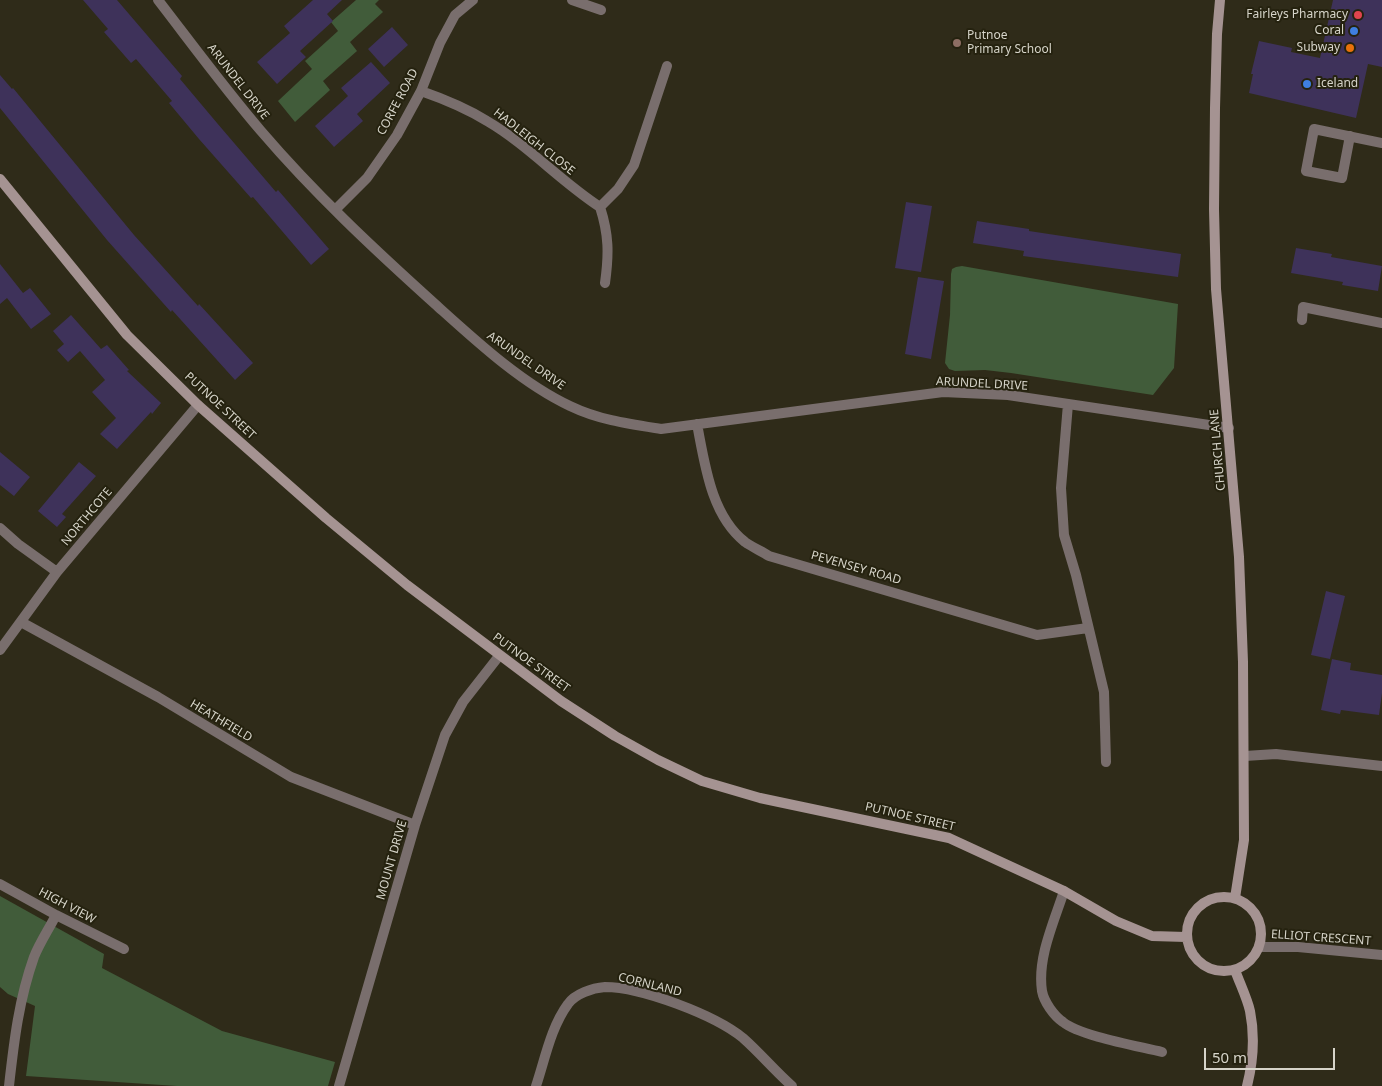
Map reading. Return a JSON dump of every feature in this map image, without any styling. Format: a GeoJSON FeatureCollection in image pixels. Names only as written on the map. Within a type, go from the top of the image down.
{"type":"FeatureCollection","features":[{"type":"Feature","properties":{"kind":"street","name":"ARUNDEL DRIVE"},"geometry":{"type":"LineString","coordinates":[[158,0],[261,131],[335,210],[403,275],[482,346],[532,383],[569,405],[598,417],[626,424],[661,428],[943,392],[1008,395],[1229,428]]}},
{"type":"Feature","properties":{"kind":"street","name":"CORFE ROAD"},"geometry":{"type":"LineString","coordinates":[[335,210],[367,178],[397,135],[421,91],[440,43],[455,15],[473,0]]}},
{"type":"Feature","properties":{"kind":"street"},"geometry":{"type":"LineString","coordinates":[[572,0],[601,10]]}},
{"type":"Feature","properties":{"kind":"street","name":"CHURCH LANE"},"geometry":{"type":"LineString","coordinates":[[1220,0],[1217,34],[1214,208],[1216,289],[1239,557],[1245,756],[1244,840],[1235,898]]}},
{"type":"Feature","properties":{"kind":"street"},"geometry":{"type":"LineString","coordinates":[[605,283],[608,259],[607,229],[600,207],[618,189],[634,165],[667,66]]}},
{"type":"Feature","properties":{"kind":"street","name":"HADLEIGH CLOSE"},"geometry":{"type":"LineString","coordinates":[[421,91],[455,103],[488,121],[513,139],[578,193],[600,207]]}},
{"type":"Feature","properties":{"kind":"street"},"geometry":{"type":"LineString","coordinates":[[1350,136],[1342,178],[1306,171],[1314,129],[1350,136],[1382,143]]}},
{"type":"Feature","properties":{"kind":"street","name":"PUTNOE STREET"},"geometry":{"type":"LineString","coordinates":[[0,179],[128,335],[198,404],[326,518],[407,585],[499,656],[561,701],[614,736],[658,760],[702,780],[760,798],[949,838],[1064,891],[1116,921],[1152,936],[1186,937]]}},
{"type":"Feature","properties":{"kind":"street"},"geometry":{"type":"LineString","coordinates":[[1302,320],[1303,306],[1382,323]]}},
{"type":"Feature","properties":{"kind":"street","name":"NORTHCOTE"},"geometry":{"type":"LineString","coordinates":[[0,650],[58,572],[198,404]]}},
{"type":"Feature","properties":{"kind":"street"},"geometry":{"type":"LineString","coordinates":[[1068,404],[1061,488],[1064,535],[1076,575],[1104,692],[1106,762]]}},
{"type":"Feature","properties":{"kind":"street","name":"PEVENSEY ROAD"},"geometry":{"type":"LineString","coordinates":[[698,424],[705,466],[714,495],[726,522],[745,542],[769,556],[1037,634],[1088,628]]}},
{"type":"Feature","properties":{"kind":"street"},"geometry":{"type":"LineString","coordinates":[[0,528],[18,544],[58,572]]}},
{"type":"Feature","properties":{"kind":"street","name":"HEATHFIELD"},"geometry":{"type":"LineString","coordinates":[[21,622],[158,697],[291,777],[416,825]]}},
{"type":"Feature","properties":{"kind":"street","name":"MOUNT DRIVE"},"geometry":{"type":"LineString","coordinates":[[340,1086],[416,825],[445,735],[463,702],[499,656]]}},
{"type":"Feature","properties":{"kind":"street"},"geometry":{"type":"LineString","coordinates":[[1245,756],[1276,754],[1382,766]]}},
{"type":"Feature","properties":{"kind":"street","name":"HIGH VIEW"},"geometry":{"type":"LineString","coordinates":[[0,884],[124,949]]}},
{"type":"Feature","properties":{"kind":"street"},"geometry":{"type":"LineString","coordinates":[[1064,891],[1046,949],[1042,971],[1042,992],[1050,1008],[1063,1023],[1083,1032],[1162,1052]]}},
{"type":"Feature","properties":{"kind":"street"},"geometry":{"type":"LineString","coordinates":[[1216,897],[1235,898],[1250,907],[1260,924],[1259,947],[1250,962],[1236,970],[1215,971],[1194,958],[1186,937],[1188,920],[1198,906],[1216,897]]}},
{"type":"Feature","properties":{"kind":"street"},"geometry":{"type":"LineString","coordinates":[[9,1086],[15,1028],[24,987],[35,955],[56,915]]}},
{"type":"Feature","properties":{"kind":"street","name":"ELLIOT CRESCENT"},"geometry":{"type":"LineString","coordinates":[[1259,947],[1298,947],[1382,955]]}},
{"type":"Feature","properties":{"kind":"street"},"geometry":{"type":"LineString","coordinates":[[1236,970],[1250,1011],[1252,1068],[1247,1086]]}},
{"type":"Feature","properties":{"kind":"street","name":"CORNLAND"},"geometry":{"type":"LineString","coordinates":[[536,1086],[556,1027],[568,1003],[584,992],[604,987],[632,992],[681,1005],[708,1018],[742,1038],[792,1086]]}},
{"type":"Feature","properties":{"kind":"green space"},"geometry":{"type":"Polygon","coordinates":[[[356,0],[379,0],[375,4],[383,12],[350,42],[357,51],[323,81],[330,90],[295,122],[278,101],[312,69],[305,61],[338,31],[331,22],[356,0]]]}},
{"type":"Feature","properties":{"kind":"green space"},"geometry":{"type":"Polygon","coordinates":[[[962,266],[1178,304],[1174,368],[1153,395],[1011,373],[985,370],[955,371],[949,369],[945,363],[950,315],[951,274],[952,269],[962,266]]]}},
{"type":"Feature","properties":{"kind":"green space"},"geometry":{"type":"Polygon","coordinates":[[[0,896],[104,954],[102,968],[222,1031],[335,1062],[328,1086],[177,1086],[26,1076],[35,1006],[8,994],[0,987],[0,896]]]}},
{"type":"Feature","properties":{"kind":"building"},"geometry":{"type":"Polygon","coordinates":[[[83,0],[117,0],[182,76],[180,79],[217,123],[276,192],[278,190],[329,249],[311,265],[253,197],[251,198],[199,139],[169,103],[172,101],[136,59],[131,63],[104,32],[108,29],[83,0]]]}},
{"type":"Feature","properties":{"kind":"building"},"geometry":{"type":"Polygon","coordinates":[[[313,0],[342,0],[327,14],[333,21],[300,51],[306,57],[277,84],[257,62],[290,33],[284,26],[313,0]]]}},
{"type":"Feature","properties":{"kind":"building","name":"Iceland"},"geometry":{"type":"Polygon","coordinates":[[[1333,0],[1382,0],[1382,67],[1368,64],[1356,118],[1249,93],[1253,74],[1251,74],[1259,41],[1292,48],[1291,52],[1320,58],[1333,0]]]}},
{"type":"Feature","properties":{"kind":"building"},"geometry":{"type":"Polygon","coordinates":[[[392,27],[408,45],[384,67],[368,49],[392,27]]]}},
{"type":"Feature","properties":{"kind":"building"},"geometry":{"type":"Polygon","coordinates":[[[371,62],[390,83],[357,114],[363,121],[334,147],[315,126],[348,96],[341,88],[371,62]]]}},
{"type":"Feature","properties":{"kind":"building"},"geometry":{"type":"Polygon","coordinates":[[[0,75],[13,88],[134,235],[253,363],[235,380],[107,240],[0,108],[0,75]]]}},
{"type":"Feature","properties":{"kind":"building"},"geometry":{"type":"Polygon","coordinates":[[[906,202],[932,206],[921,272],[895,268],[906,202]]]}},
{"type":"Feature","properties":{"kind":"building"},"geometry":{"type":"Polygon","coordinates":[[[977,221],[1029,229],[1029,231],[1181,254],[1178,277],[1023,256],[1024,251],[973,243],[977,221]]]}},
{"type":"Feature","properties":{"kind":"building"},"geometry":{"type":"Polygon","coordinates":[[[1296,248],[1332,254],[1331,257],[1382,266],[1378,291],[1342,285],[1343,282],[1291,273],[1296,248]]]}},
{"type":"Feature","properties":{"kind":"building"},"geometry":{"type":"Polygon","coordinates":[[[0,264],[23,293],[30,288],[51,314],[31,329],[7,298],[0,304],[0,264]]]}},
{"type":"Feature","properties":{"kind":"building"},"geometry":{"type":"Polygon","coordinates":[[[918,277],[944,281],[931,359],[905,354],[918,277]]]}},
{"type":"Feature","properties":{"kind":"building"},"geometry":{"type":"Polygon","coordinates":[[[71,315],[101,349],[107,345],[129,370],[127,371],[161,403],[117,449],[100,434],[116,418],[92,392],[105,380],[80,351],[68,362],[57,350],[64,344],[53,331],[71,315]]]}},
{"type":"Feature","properties":{"kind":"building"},"geometry":{"type":"Polygon","coordinates":[[[0,452],[30,477],[14,496],[0,485],[0,452]]]}},
{"type":"Feature","properties":{"kind":"building"},"geometry":{"type":"Polygon","coordinates":[[[79,462],[96,476],[62,514],[66,517],[57,527],[38,511],[79,462]]]}},
{"type":"Feature","properties":{"kind":"building"},"geometry":{"type":"Polygon","coordinates":[[[1326,591],[1345,596],[1330,659],[1311,655],[1326,591]]]}},
{"type":"Feature","properties":{"kind":"building"},"geometry":{"type":"Polygon","coordinates":[[[1332,659],[1351,663],[1350,670],[1382,675],[1379,715],[1341,710],[1340,714],[1321,710],[1332,659]]]}},
{"type":"Feature","properties":{"kind":"place","name":"Fairleys Pharmacy"},"geometry":{"type":"Point","coordinates":[1358,15]}},
{"type":"Feature","properties":{"kind":"place","name":"Coral"},"geometry":{"type":"Point","coordinates":[1354,31]}},
{"type":"Feature","properties":{"kind":"place","name":"Putnoe Primary School"},"geometry":{"type":"Point","coordinates":[957,43]}},
{"type":"Feature","properties":{"kind":"place","name":"Subway"},"geometry":{"type":"Point","coordinates":[1350,48]}},
{"type":"Feature","properties":{"kind":"place","name":"Iceland"},"geometry":{"type":"Point","coordinates":[1307,84]}}]}
